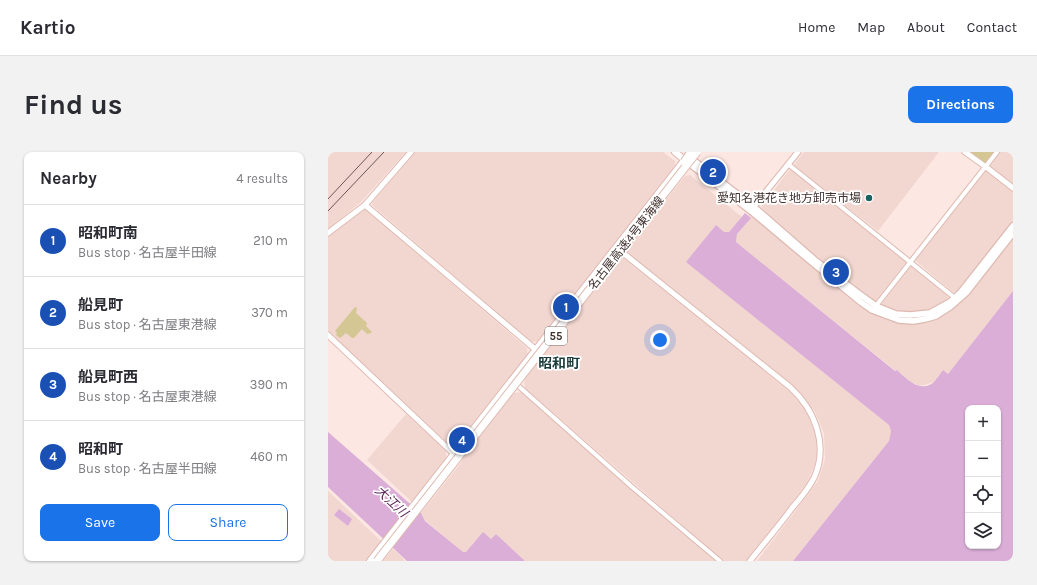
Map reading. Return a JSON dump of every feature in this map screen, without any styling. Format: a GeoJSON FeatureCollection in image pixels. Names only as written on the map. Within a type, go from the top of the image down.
{"type":"FeatureCollection","features":[{"type":"Feature","properties":{"kind":"highway","name":"名古屋高速4号東海線"},"geometry":{"type":"LineString","coordinates":[[378,561],[698,152]]}},
{"type":"Feature","properties":{"kind":"highway","name":"名古屋高速4号東海線"},"geometry":{"type":"LineString","coordinates":[[370,561],[688,157]]}},
{"type":"Feature","properties":{"kind":"main road"},"geometry":{"type":"LineString","coordinates":[[675,152],[688,157],[752,209],[814,264],[874,308],[898,320],[913,321],[925,319],[944,312],[966,293],[1013,232]]}},
{"type":"Feature","properties":{"kind":"main road","name":"55"},"geometry":{"type":"LineString","coordinates":[[370,561],[535,349],[688,157],[698,152]]}},
{"type":"Feature","properties":{"kind":"main road","name":"55"},"geometry":{"type":"LineString","coordinates":[[378,561],[622,252],[688,157]]}},
{"type":"Feature","properties":{"kind":"main road"},"geometry":{"type":"LineString","coordinates":[[874,308],[896,314],[920,315],[937,310],[955,298],[1013,226]]}},
{"type":"Feature","properties":{"kind":"street"},"geometry":{"type":"LineString","coordinates":[[328,233],[365,205],[411,152]]}},
{"type":"Feature","properties":{"kind":"street"},"geometry":{"type":"LineString","coordinates":[[752,209],[798,152]]}},
{"type":"Feature","properties":{"kind":"street"},"geometry":{"type":"LineString","coordinates":[[965,152],[986,166],[1013,188]]}},
{"type":"Feature","properties":{"kind":"street"},"geometry":{"type":"LineString","coordinates":[[874,308],[997,152]]}},
{"type":"Feature","properties":{"kind":"street"},"geometry":{"type":"LineString","coordinates":[[788,164],[955,298]]}},
{"type":"Feature","properties":{"kind":"street"},"geometry":{"type":"LineString","coordinates":[[365,205],[535,349]]}},
{"type":"Feature","properties":{"kind":"street"},"geometry":{"type":"LineString","coordinates":[[616,247],[790,387],[805,403],[816,422],[820,437],[820,452],[814,477],[805,492],[750,561]]}},
{"type":"Feature","properties":{"kind":"street"},"geometry":{"type":"LineString","coordinates":[[328,335],[454,454]]}},
{"type":"Feature","properties":{"kind":"street"},"geometry":{"type":"LineString","coordinates":[[511,380],[720,561]]}},
{"type":"Feature","properties":{"kind":"shaded area"},"geometry":{"type":"Polygon","coordinates":[[[328,152],[406,152],[361,202],[328,229],[328,152]]]}},
{"type":"Feature","properties":{"kind":"shaded area"},"geometry":{"type":"Polygon","coordinates":[[[415,152],[663,152],[675,161],[675,165],[538,341],[531,342],[372,205],[372,203],[415,152]]]}},
{"type":"Feature","properties":{"kind":"shaded area","name":"愛知名港花き地方卸売市場"},"geometry":{"type":"Polygon","coordinates":[[[804,152],[939,152],[878,231],[793,166],[804,152]]]}},
{"type":"Feature","properties":{"kind":"shaded area"},"geometry":{"type":"Polygon","coordinates":[[[968,152],[994,152],[986,163],[983,163],[968,152]]]}},
{"type":"Feature","properties":{"kind":"shaded area"},"geometry":{"type":"Polygon","coordinates":[[[1000,152],[1013,152],[1013,184],[990,166],[1000,152]]]}},
{"type":"Feature","properties":{"kind":"shaded area"},"geometry":{"type":"Polygon","coordinates":[[[791,168],[907,261],[876,302],[811,252],[761,207],[791,168]]]}},
{"type":"Feature","properties":{"kind":"shaded area"},"geometry":{"type":"Polygon","coordinates":[[[985,171],[988,171],[1013,191],[1013,221],[958,291],[953,292],[916,261],[916,259],[985,171]]]}},
{"type":"Feature","properties":{"kind":"shaded area"},"geometry":{"type":"Polygon","coordinates":[[[690,175],[742,217],[729,232],[724,232],[716,225],[687,262],[889,425],[891,431],[889,441],[793,561],[757,561],[818,481],[825,459],[824,433],[815,412],[805,399],[625,251],[685,176],[690,175]]]}},
{"type":"Feature","properties":{"kind":"shaded area"},"geometry":{"type":"Polygon","coordinates":[[[366,210],[527,348],[528,357],[459,444],[450,445],[328,331],[328,237],[366,210]]]}},
{"type":"Feature","properties":{"kind":"shaded area"},"geometry":{"type":"Polygon","coordinates":[[[751,212],[793,251],[863,307],[886,319],[910,324],[922,323],[937,319],[951,311],[965,298],[1013,237],[1013,291],[948,374],[943,370],[934,382],[918,385],[911,382],[897,370],[896,371],[736,242],[737,234],[751,217],[748,215],[751,212]]]}},
{"type":"Feature","properties":{"kind":"shaded area"},"geometry":{"type":"Polygon","coordinates":[[[621,256],[789,391],[803,406],[812,422],[816,437],[817,455],[814,467],[807,483],[747,561],[723,561],[525,388],[524,379],[621,256]]]}},
{"type":"Feature","properties":{"kind":"shaded area"},"geometry":{"type":"Polygon","coordinates":[[[910,267],[912,267],[948,296],[948,299],[935,307],[918,312],[901,311],[883,305],[882,303],[910,267]]]}},
{"type":"Feature","properties":{"kind":"shaded area"},"geometry":{"type":"Polygon","coordinates":[[[355,307],[357,308],[356,313],[367,323],[366,326],[372,332],[367,334],[362,329],[354,338],[346,333],[340,338],[336,335],[337,333],[335,331],[355,307]]]}},
{"type":"Feature","properties":{"kind":"shaded area"},"geometry":{"type":"Polygon","coordinates":[[[523,392],[716,561],[525,561],[496,534],[491,539],[474,542],[466,553],[464,553],[425,520],[421,513],[460,464],[465,454],[513,393],[523,392]]]}},
{"type":"Feature","properties":{"kind":"shaded area"},"geometry":{"type":"Polygon","coordinates":[[[406,414],[446,451],[446,458],[412,502],[367,460],[406,414]]]}},
{"type":"Feature","properties":{"kind":"shaded area"},"geometry":{"type":"Polygon","coordinates":[[[328,491],[381,541],[366,561],[328,561],[328,491]]]}},
{"type":"Feature","properties":{"kind":"shaded area"},"geometry":{"type":"Polygon","coordinates":[[[393,549],[400,555],[405,561],[383,561],[393,549]]]}},
{"type":"Feature","properties":{"kind":"water"},"geometry":{"type":"Polygon","coordinates":[[[745,213],[751,218],[737,234],[736,242],[895,371],[897,370],[913,383],[918,385],[928,386],[933,383],[943,370],[948,374],[1013,291],[1013,561],[793,561],[889,441],[891,431],[889,425],[686,262],[716,225],[724,232],[729,232],[745,213]]]}},
{"type":"Feature","properties":{"kind":"water","name":"大江川"},"geometry":{"type":"Polygon","coordinates":[[[328,432],[421,513],[425,521],[463,552],[466,552],[483,532],[491,539],[496,534],[525,561],[407,561],[328,487],[328,432]]]}},
{"type":"Feature","properties":{"kind":"water"},"geometry":{"type":"Polygon","coordinates":[[[339,509],[352,519],[348,526],[334,515],[339,509]]]}},
{"type":"Feature","properties":{"kind":"railway"},"geometry":{"type":"LineString","coordinates":[[328,199],[372,152]]}},
{"type":"Feature","properties":{"kind":"railway"},"geometry":{"type":"LineString","coordinates":[[328,211],[384,152]]}},
{"type":"Feature","properties":{"kind":"place","name":"船見町"},"geometry":{"type":"Point","coordinates":[713,172]}},
{"type":"Feature","properties":{"kind":"place","name":"愛知名港花き地方卸売市場"},"geometry":{"type":"Point","coordinates":[869,198]}},
{"type":"Feature","properties":{"kind":"place","name":"船見町西"},"geometry":{"type":"Point","coordinates":[836,272]}},
{"type":"Feature","properties":{"kind":"place","name":"昭和町南"},"geometry":{"type":"Point","coordinates":[566,307]}},
{"type":"Feature","properties":{"kind":"place","name":"昭和町"},"geometry":{"type":"Point","coordinates":[462,440]}},
{"type":"Feature","properties":{"kind":"district","name":"昭和町"},"geometry":{"type":"Point","coordinates":[559,363]}}]}
